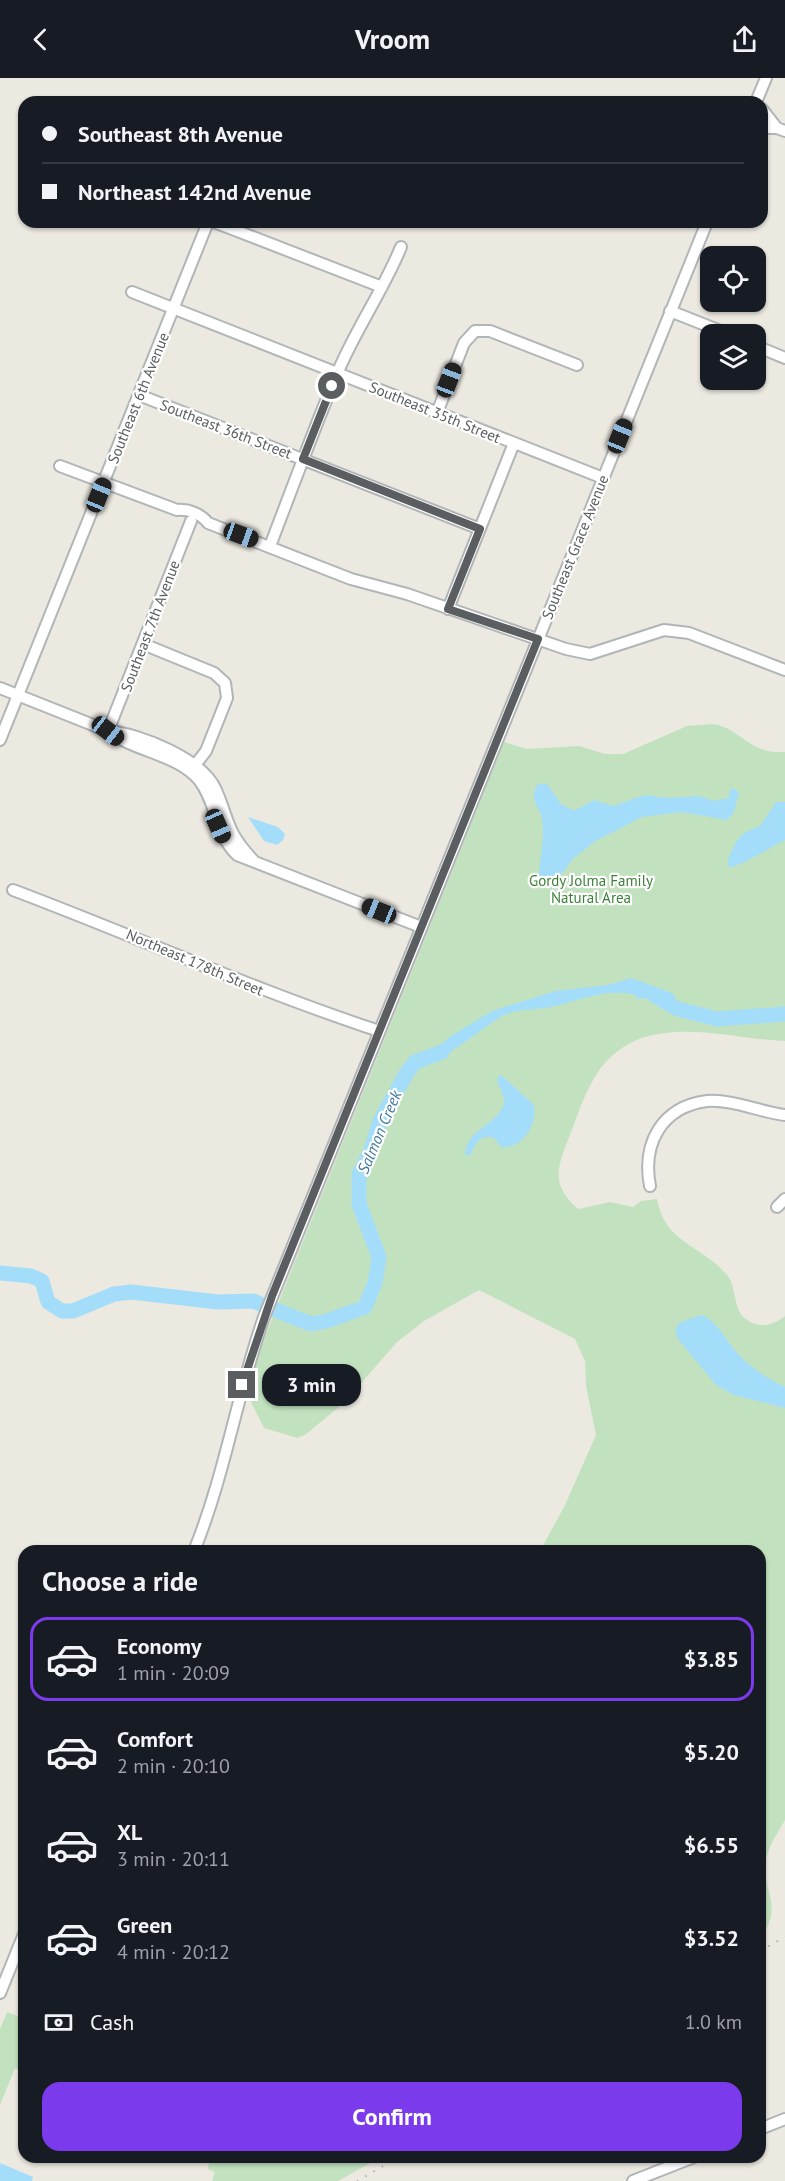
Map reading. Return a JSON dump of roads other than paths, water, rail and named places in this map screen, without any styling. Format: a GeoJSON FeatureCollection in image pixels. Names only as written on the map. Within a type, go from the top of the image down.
{"type":"FeatureCollection","features":[{"type":"Feature","properties":{"kind":"street"},"geometry":{"type":"LineString","coordinates":[[760,96],[766,78]]}},
{"type":"Feature","properties":{"kind":"street"},"geometry":{"type":"LineString","coordinates":[[768,115],[781,129]]}},
{"type":"Feature","properties":{"kind":"street","name":"Southeast 6th Avenue"},"geometry":{"type":"LineString","coordinates":[[0,741],[206,228]]}},
{"type":"Feature","properties":{"kind":"street"},"geometry":{"type":"LineString","coordinates":[[230,228],[382,287]]}},
{"type":"Feature","properties":{"kind":"street","name":"Southeast Grace Avenue"},"geometry":{"type":"LineString","coordinates":[[196,1545],[211,1508],[243,1378],[272,1296],[705,228]]}},
{"type":"Feature","properties":{"kind":"street"},"geometry":{"type":"LineString","coordinates":[[270,546],[337,373],[401,246]]}},
{"type":"Feature","properties":{"kind":"street","name":"Southeast 35th Street"},"geometry":{"type":"LineString","coordinates":[[132,292],[603,478]]}},
{"type":"Feature","properties":{"kind":"street"},"geometry":{"type":"LineString","coordinates":[[670,311],[703,324]]}},
{"type":"Feature","properties":{"kind":"street"},"geometry":{"type":"LineString","coordinates":[[436,413],[464,343],[475,331],[490,331],[577,365]]}},
{"type":"Feature","properties":{"kind":"street"},"geometry":{"type":"LineString","coordinates":[[766,350],[785,358]]}},
{"type":"Feature","properties":{"kind":"street","name":"Southeast 36th Street"},"geometry":{"type":"LineString","coordinates":[[139,395],[480,529]]}},
{"type":"Feature","properties":{"kind":"street"},"geometry":{"type":"LineString","coordinates":[[448,609],[514,443]]}},
{"type":"Feature","properties":{"kind":"street"},"geometry":{"type":"LineString","coordinates":[[60,466],[177,510],[185,509],[204,517],[208,523]]}},
{"type":"Feature","properties":{"kind":"street"},"geometry":{"type":"LineString","coordinates":[[177,510],[182,517],[200,525],[208,523],[351,579],[566,649],[590,654],[664,630],[688,633],[785,670]]}},
{"type":"Feature","properties":{"kind":"street","name":"Southeast 7th Avenue"},"geometry":{"type":"LineString","coordinates":[[108,731],[191,521]]}},
{"type":"Feature","properties":{"kind":"street"},"geometry":{"type":"LineString","coordinates":[[143,644],[214,673],[225,683],[227,698],[206,751],[192,769]]}},
{"type":"Feature","properties":{"kind":"street"},"geometry":{"type":"LineString","coordinates":[[0,688],[108,731],[124,733],[175,754],[212,783],[232,836],[254,861],[421,927]]}},
{"type":"Feature","properties":{"kind":"street","name":"Northeast 178th Street"},"geometry":{"type":"LineString","coordinates":[[13,890],[113,927],[296,1004],[379,1031]]}},
{"type":"Feature","properties":{"kind":"street"},"geometry":{"type":"LineString","coordinates":[[650,1186],[647,1167],[648,1150],[657,1130],[670,1117],[690,1106],[708,1101],[785,1115]]}},
{"type":"Feature","properties":{"kind":"street"},"geometry":{"type":"LineString","coordinates":[[0,1993],[18,1949]]}},
{"type":"Feature","properties":{"kind":"street"},"geometry":{"type":"LineString","coordinates":[[766,2127],[785,2119]]}},
{"type":"Feature","properties":{"kind":"street"},"geometry":{"type":"LineString","coordinates":[[633,2181],[679,2163]]}},
{"type":"Feature","properties":{"kind":"water"},"geometry":{"type":"Polygon","coordinates":[[[547,784],[561,804],[574,811],[594,800],[613,806],[645,795],[668,798],[699,796],[714,801],[729,798],[730,789],[739,792],[734,812],[727,820],[681,812],[642,817],[594,842],[573,859],[560,876],[546,885],[540,885],[543,828],[534,795],[537,785],[547,784]]]}},
{"type":"Feature","properties":{"kind":"water"},"geometry":{"type":"Polygon","coordinates":[[[776,802],[785,802],[785,840],[729,868],[728,859],[737,840],[744,833],[761,825],[776,802]]]}},
{"type":"Feature","properties":{"kind":"water"},"geometry":{"type":"Polygon","coordinates":[[[248,817],[278,827],[285,834],[283,840],[277,845],[264,841],[248,817]]]}},
{"type":"Feature","properties":{"kind":"water"},"geometry":{"type":"Polygon","coordinates":[[[631,978],[672,993],[675,997],[670,1006],[645,998],[637,999],[635,995],[612,993],[556,1006],[514,1012],[494,1021],[440,1057],[418,1064],[451,1036],[492,1011],[555,991],[608,985],[631,978]]]}},
{"type":"Feature","properties":{"kind":"water"},"geometry":{"type":"Polygon","coordinates":[[[501,1075],[533,1104],[534,1118],[528,1133],[522,1140],[509,1147],[501,1147],[494,1138],[482,1138],[476,1143],[471,1154],[465,1156],[470,1139],[502,1109],[504,1100],[497,1079],[501,1075]]]}},
{"type":"Feature","properties":{"kind":"water"},"geometry":{"type":"Polygon","coordinates":[[[701,1315],[723,1333],[747,1363],[785,1387],[785,1408],[734,1395],[716,1385],[678,1339],[675,1331],[679,1323],[701,1315]]]}},
{"type":"Feature","properties":{"kind":"water"},"geometry":{"type":"Polygon","coordinates":[[[0,2163],[33,2177],[32,2181],[0,2181],[0,2163]]]}},
{"type":"Feature","properties":{"kind":"waterway","name":"Salmon Creek"},"geometry":{"type":"LineString","coordinates":[[655,996],[678,1009],[717,1019],[785,1014]]}},
{"type":"Feature","properties":{"kind":"waterway","name":"Salmon Creek"},"geometry":{"type":"LineString","coordinates":[[0,1273],[31,1276],[42,1281],[48,1302],[62,1311],[73,1311],[114,1294],[131,1292],[218,1302],[253,1301],[311,1324],[327,1321],[365,1307],[375,1283],[379,1257],[359,1204],[359,1174],[371,1150],[380,1121],[406,1074],[415,1062],[442,1052]]}},
{"type":"Feature","properties":{"kind":"railway"},"geometry":{"type":"LineString","coordinates":[[766,1948],[785,1937]]}},
{"type":"Feature","properties":{"kind":"railway"},"geometry":{"type":"LineString","coordinates":[[357,2181],[388,2163]]}},
{"type":"Feature","properties":{"kind":"park label","name":"Gordy Jolma Family Natural Area"},"geometry":{"type":"Point","coordinates":[591,888]}}]}
